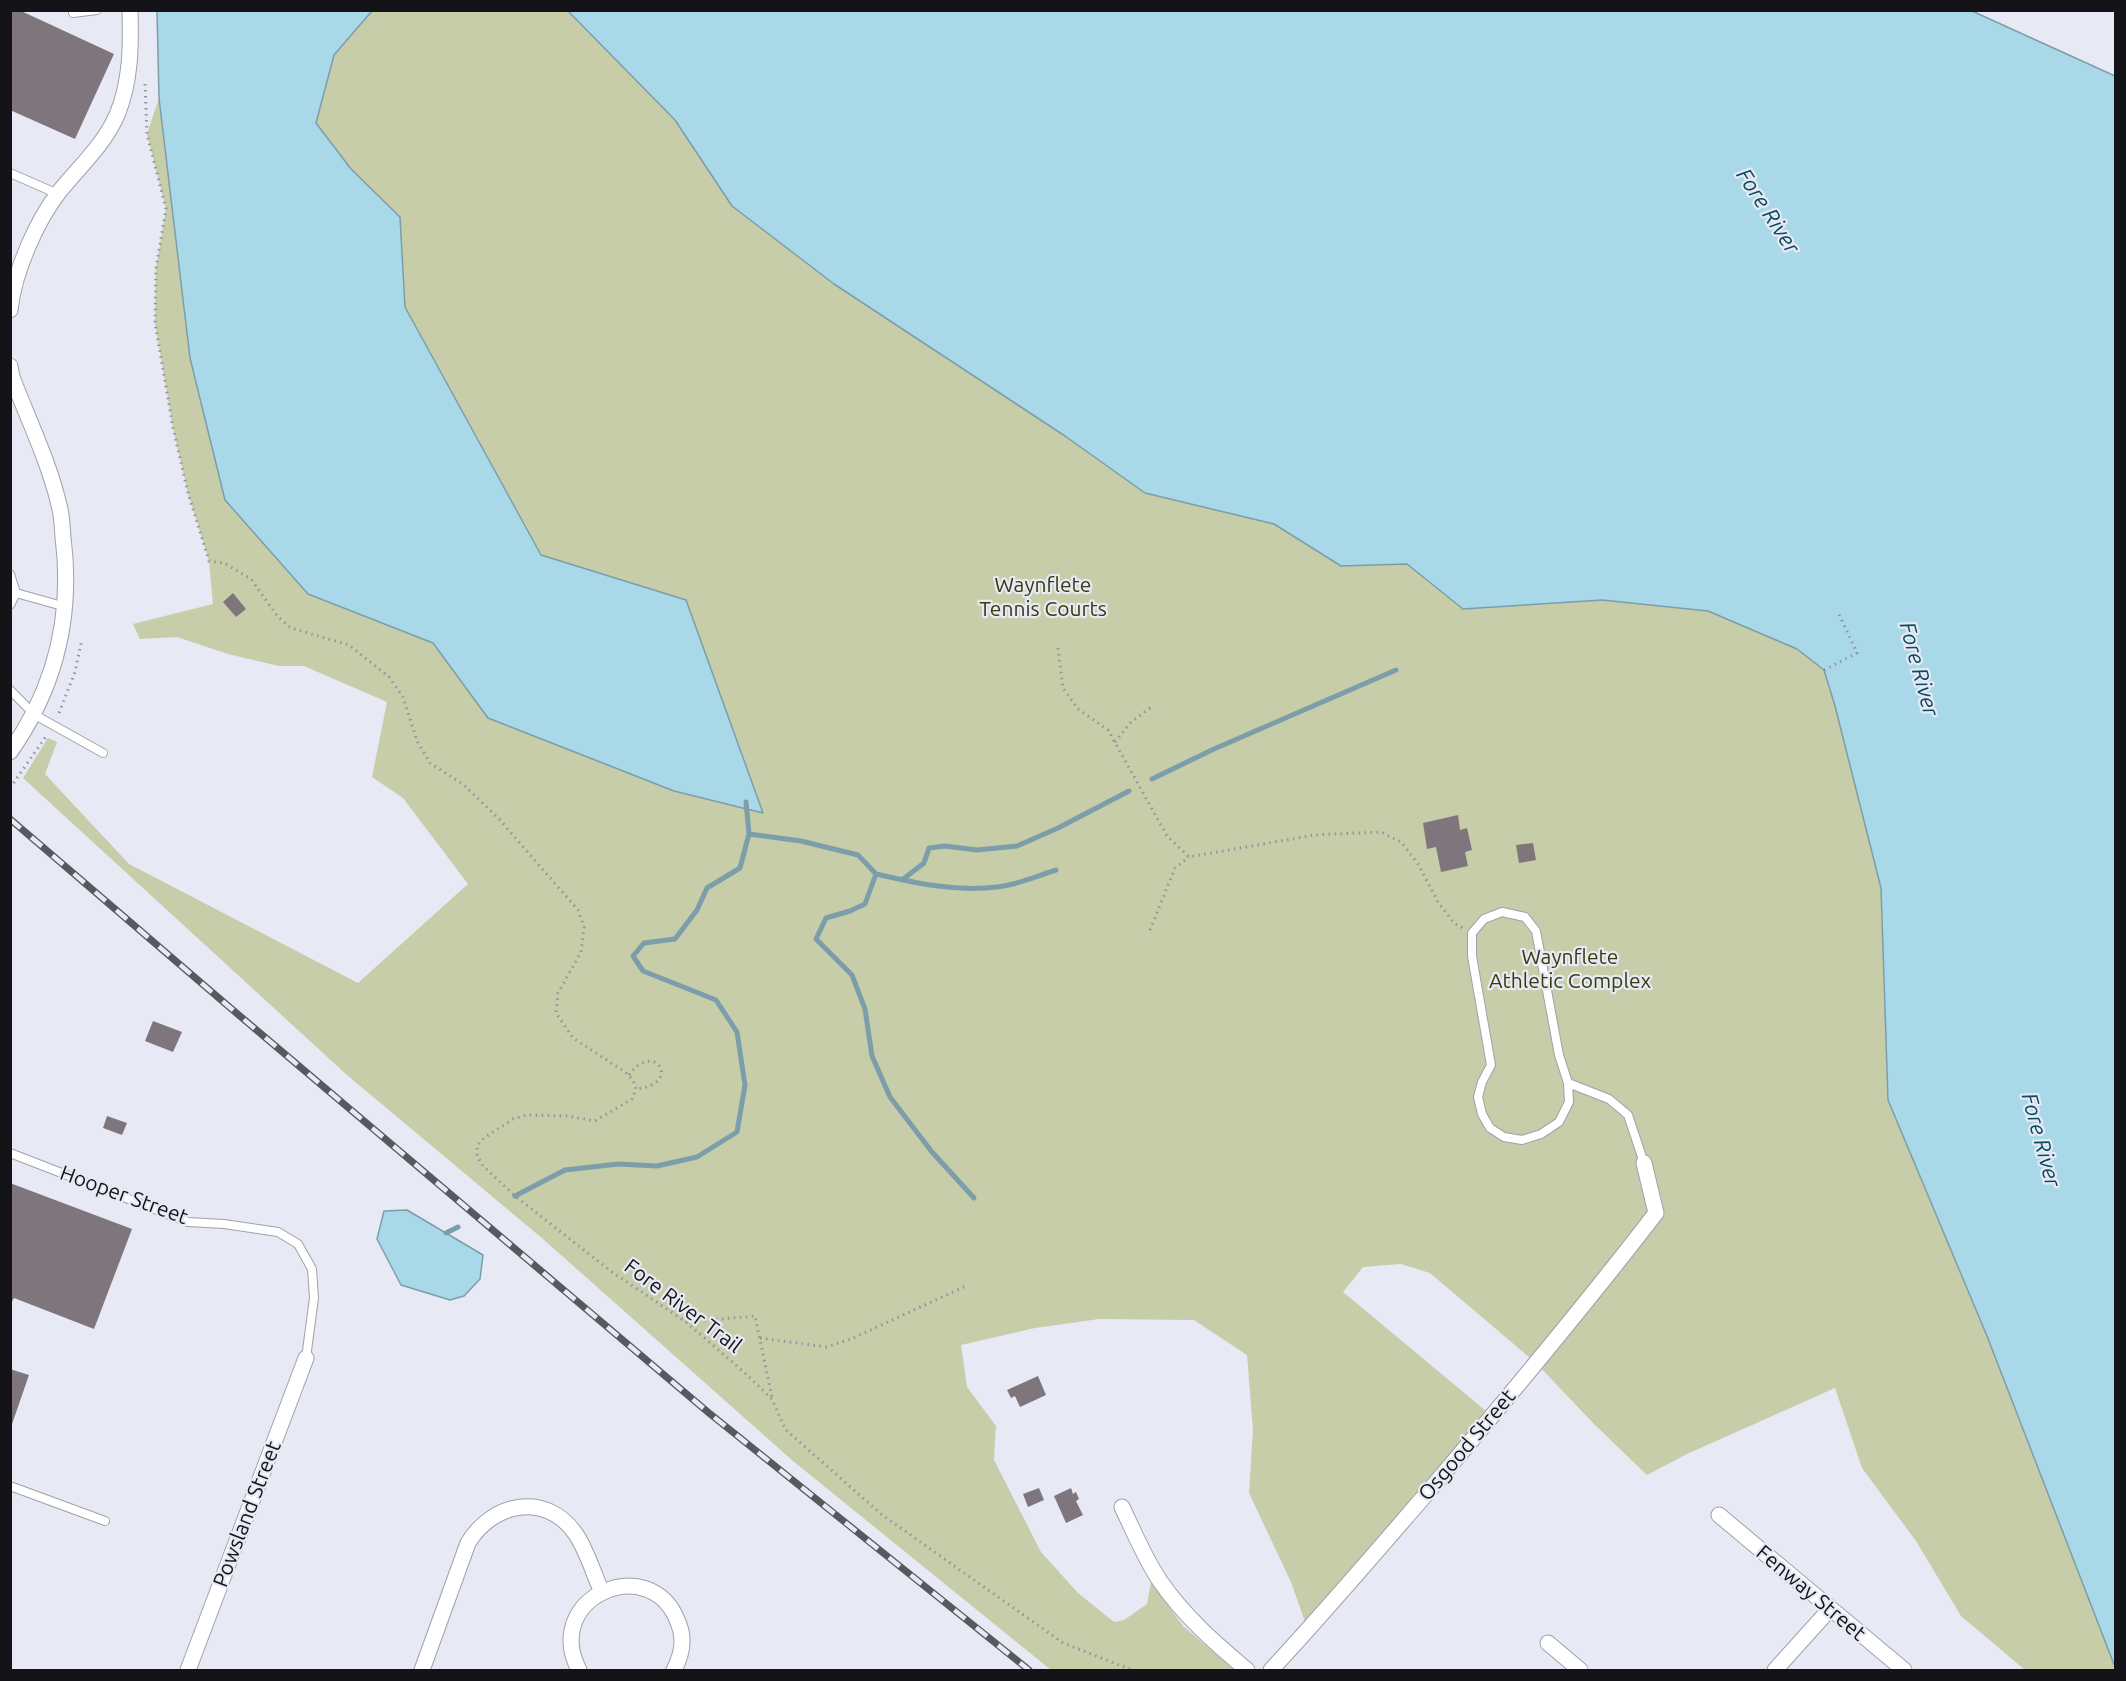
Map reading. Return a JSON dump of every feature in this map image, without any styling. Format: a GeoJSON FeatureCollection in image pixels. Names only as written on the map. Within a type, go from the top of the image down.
{"type":"FeatureCollection","features":[{"type":"Feature","properties":{"kind":"street"},"geometry":{"type":"LineString","coordinates":[[10,310],[15,286],[32,239],[58,194],[104,138],[117,116],[126,88],[130,63],[130,10]]}},
{"type":"Feature","properties":{"kind":"street"},"geometry":{"type":"LineString","coordinates":[[10,366],[12,377],[60,506],[66,558],[66,607],[54,663],[35,715],[10,752]]}},
{"type":"Feature","properties":{"kind":"street","name":"Osgood Street"},"geometry":{"type":"LineString","coordinates":[[1272,1671],[1492,1416],[1656,1213],[1644,1163]]}},
{"type":"Feature","properties":{"kind":"street","name":"Powsland Street"},"geometry":{"type":"LineString","coordinates":[[188,1671],[306,1358]]}},
{"type":"Feature","properties":{"kind":"street"},"geometry":{"type":"LineString","coordinates":[[422,1671],[468,1543],[479,1527],[503,1511],[523,1507],[543,1510],[561,1519],[575,1534],[602,1592]]}},
{"type":"Feature","properties":{"kind":"street"},"geometry":{"type":"LineString","coordinates":[[1122,1507],[1165,1588],[1182,1610],[1247,1671]]}},
{"type":"Feature","properties":{"kind":"street","name":"Fenway Street"},"geometry":{"type":"LineString","coordinates":[[1719,1515],[1904,1671]]}},
{"type":"Feature","properties":{"kind":"street"},"geometry":{"type":"LineString","coordinates":[[579,1671],[572,1654],[573,1627],[581,1610],[602,1592],[619,1587],[637,1587],[654,1594],[668,1605],[678,1620],[682,1637],[681,1655],[674,1671]]}},
{"type":"Feature","properties":{"kind":"street"},"geometry":{"type":"LineString","coordinates":[[1774,1671],[1830,1609]]}},
{"type":"Feature","properties":{"kind":"street"},"geometry":{"type":"LineString","coordinates":[[1548,1643],[1580,1671]]}},
{"type":"Feature","properties":{"kind":"lane"},"geometry":{"type":"LineString","coordinates":[[73,13],[97,10]]}},
{"type":"Feature","properties":{"kind":"lane"},"geometry":{"type":"LineString","coordinates":[[10,173],[58,194]]}},
{"type":"Feature","properties":{"kind":"lane"},"geometry":{"type":"LineString","coordinates":[[10,574],[16,593],[10,605]]}},
{"type":"Feature","properties":{"kind":"lane"},"geometry":{"type":"LineString","coordinates":[[16,593],[66,607]]}},
{"type":"Feature","properties":{"kind":"lane"},"geometry":{"type":"LineString","coordinates":[[12,694],[35,715],[103,753]]}},
{"type":"Feature","properties":{"kind":"lane"},"geometry":{"type":"LineString","coordinates":[[1502,912],[1525,917],[1536,931],[1559,1055],[1568,1083],[1569,1102],[1559,1122],[1541,1134],[1522,1140],[1504,1137],[1490,1128],[1482,1114],[1478,1097],[1482,1082],[1491,1065],[1472,956],[1472,933],[1484,919],[1502,912]]}},
{"type":"Feature","properties":{"kind":"lane"},"geometry":{"type":"LineString","coordinates":[[1568,1083],[1609,1099],[1628,1115],[1644,1163]]}},
{"type":"Feature","properties":{"kind":"lane","name":"Hooper Street"},"geometry":{"type":"LineString","coordinates":[[10,1153],[188,1222],[224,1224],[278,1232],[297,1244],[312,1269],[313,1279],[314,1298],[306,1358]]}},
{"type":"Feature","properties":{"kind":"lane"},"geometry":{"type":"LineString","coordinates":[[10,1486],[105,1521]]}},
{"type":"Feature","properties":{"kind":"path"},"geometry":{"type":"LineString","coordinates":[[144,83],[147,134],[166,209],[156,268],[155,323],[188,493],[209,561],[224,563],[251,579],[278,617],[291,628],[349,645],[389,677],[403,697],[417,741],[430,763],[464,786],[499,819],[578,910],[584,927],[581,952],[558,993],[556,1013],[573,1038],[629,1076],[636,1089],[652,1087],[657,1083],[661,1071],[660,1065],[657,1062],[646,1061],[633,1070],[629,1076]]}},
{"type":"Feature","properties":{"kind":"path"},"geometry":{"type":"LineString","coordinates":[[1824,670],[1857,653],[1838,612]]}},
{"type":"Feature","properties":{"kind":"path"},"geometry":{"type":"LineString","coordinates":[[59,712],[75,672],[82,639]]}},
{"type":"Feature","properties":{"kind":"path"},"geometry":{"type":"LineString","coordinates":[[1058,648],[1063,688],[1078,709],[1108,730],[1167,836],[1189,857]]}},
{"type":"Feature","properties":{"kind":"path"},"geometry":{"type":"LineString","coordinates":[[1115,742],[1131,722],[1154,705]]}},
{"type":"Feature","properties":{"kind":"path"},"geometry":{"type":"LineString","coordinates":[[10,788],[45,739]]}},
{"type":"Feature","properties":{"kind":"path"},"geometry":{"type":"LineString","coordinates":[[1150,930],[1175,868],[1189,857],[1314,836],[1381,832],[1401,842],[1418,864],[1438,902],[1454,923],[1472,933]]}},
{"type":"Feature","properties":{"kind":"path","name":"Fore River Trail"},"geometry":{"type":"LineString","coordinates":[[636,1089],[632,1099],[595,1121],[567,1116],[526,1115],[513,1119],[484,1138],[477,1146],[477,1156],[483,1166],[503,1186],[612,1272],[686,1322],[772,1399],[785,1429],[881,1514],[1063,1643],[1132,1671]]}},
{"type":"Feature","properties":{"kind":"path"},"geometry":{"type":"LineString","coordinates":[[760,1338],[826,1347],[851,1339],[966,1286]]}},
{"type":"Feature","properties":{"kind":"path"},"geometry":{"type":"LineString","coordinates":[[686,1322],[755,1316],[772,1399]]}},
{"type":"Feature","properties":{"kind":"green space"},"geometry":{"type":"Polygon","coordinates":[[[1380,10],[1640,159],[2115,1472],[2115,1670],[2025,1670],[1961,1616],[1916,1541],[1862,1468],[1835,1388],[1687,1454],[1647,1475],[1536,1363],[1430,1273],[1401,1264],[1363,1267],[1343,1292],[1492,1416],[1308,1630],[1291,1582],[1249,1493],[1253,1430],[1247,1355],[1194,1320],[1099,1319],[1035,1328],[961,1345],[967,1387],[996,1426],[994,1460],[1041,1552],[1078,1593],[1114,1622],[1124,1620],[1147,1604],[1151,1582],[1183,1626],[1234,1670],[1051,1670],[793,1461],[543,1239],[347,1075],[23,778],[48,738],[57,742],[45,774],[129,864],[358,983],[468,884],[403,798],[372,777],[387,702],[304,666],[279,666],[228,654],[177,637],[140,639],[133,624],[213,604],[209,561],[188,493],[173,428],[155,323],[156,268],[166,209],[147,134],[159,98],[157,11],[1380,10]]]}},
{"type":"Feature","properties":{"kind":"water"},"geometry":{"type":"Polygon","coordinates":[[[157,11],[372,11],[334,55],[316,123],[351,169],[400,217],[405,307],[541,555],[686,600],[763,813],[674,791],[488,718],[433,643],[308,594],[225,500],[190,358],[159,98],[157,11]]]}},
{"type":"Feature","properties":{"kind":"water","name":"Fore River"},"geometry":{"type":"Polygon","coordinates":[[[568,11],[1972,11],[2115,76],[2115,1667],[1987,1336],[1888,1100],[1881,888],[1824,670],[1797,649],[1708,611],[1602,600],[1463,609],[1407,564],[1341,566],[1274,524],[1145,493],[1065,436],[834,284],[732,206],[675,120],[568,11]]]}},
{"type":"Feature","properties":{"kind":"water"},"geometry":{"type":"Polygon","coordinates":[[[407,1210],[483,1255],[480,1279],[464,1296],[450,1300],[401,1285],[377,1239],[384,1211],[407,1210]]]}},
{"type":"Feature","properties":{"kind":"building"},"geometry":{"type":"Polygon","coordinates":[[[10,10],[19,10],[114,54],[75,139],[10,110],[10,10]]]}},
{"type":"Feature","properties":{"kind":"building"},"geometry":{"type":"Polygon","coordinates":[[[233,593],[246,609],[236,617],[223,602],[233,593]]]}},
{"type":"Feature","properties":{"kind":"building"},"geometry":{"type":"Polygon","coordinates":[[[1458,815],[1460,830],[1467,828],[1472,850],[1465,852],[1468,866],[1441,872],[1436,847],[1427,849],[1423,823],[1458,815]]]}},
{"type":"Feature","properties":{"kind":"building"},"geometry":{"type":"Polygon","coordinates":[[[1533,843],[1536,860],[1519,863],[1516,845],[1533,843]]]}},
{"type":"Feature","properties":{"kind":"building"},"geometry":{"type":"Polygon","coordinates":[[[153,1021],[182,1032],[173,1052],[145,1041],[153,1021]]]}},
{"type":"Feature","properties":{"kind":"building"},"geometry":{"type":"Polygon","coordinates":[[[107,1116],[127,1123],[122,1135],[103,1128],[107,1116]]]}},
{"type":"Feature","properties":{"kind":"building"},"geometry":{"type":"Polygon","coordinates":[[[10,1183],[132,1229],[94,1329],[14,1298],[10,1305],[10,1183]]]}},
{"type":"Feature","properties":{"kind":"building"},"geometry":{"type":"Polygon","coordinates":[[[10,1369],[29,1375],[11,1427],[10,1427],[10,1369]]]}},
{"type":"Feature","properties":{"kind":"building"},"geometry":{"type":"Polygon","coordinates":[[[1038,1376],[1046,1395],[1020,1407],[1015,1396],[1011,1398],[1007,1390],[1038,1376]]]}},
{"type":"Feature","properties":{"kind":"building"},"geometry":{"type":"Polygon","coordinates":[[[1039,1488],[1044,1500],[1028,1507],[1023,1494],[1039,1488]]]}},
{"type":"Feature","properties":{"kind":"building"},"geometry":{"type":"Polygon","coordinates":[[[1071,1488],[1073,1494],[1076,1492],[1079,1499],[1076,1501],[1083,1515],[1066,1523],[1054,1496],[1071,1488]]]}},
{"type":"Feature","properties":{"kind":"waterway"},"geometry":{"type":"LineString","coordinates":[[1152,779],[1214,749],[1396,670]]}},
{"type":"Feature","properties":{"kind":"waterway"},"geometry":{"type":"LineString","coordinates":[[902,880],[924,863],[929,848],[945,846],[977,850],[1017,846],[1058,828],[1129,791]]}},
{"type":"Feature","properties":{"kind":"waterway"},"geometry":{"type":"LineString","coordinates":[[515,1196],[565,1170],[618,1164],[657,1166],[697,1157],[737,1132],[745,1085],[737,1032],[716,1000],[643,971],[633,956],[644,943],[675,939],[697,910],[707,888],[740,868],[749,834],[746,802]]}},
{"type":"Feature","properties":{"kind":"waterway"},"geometry":{"type":"LineString","coordinates":[[749,834],[801,841],[858,855],[876,874],[865,904],[826,918],[816,939],[852,975],[865,1009],[872,1056],[890,1097],[932,1152],[974,1198]]}},
{"type":"Feature","properties":{"kind":"waterway"},"geometry":{"type":"LineString","coordinates":[[876,874],[936,886],[982,888],[1012,884],[1056,870]]}},
{"type":"Feature","properties":{"kind":"waterway"},"geometry":{"type":"LineString","coordinates":[[446,1233],[458,1227]]}},
{"type":"Feature","properties":{"kind":"railway"},"geometry":{"type":"LineString","coordinates":[[10,819],[709,1413],[1029,1670]]}},
{"type":"Feature","properties":{"kind":"park label","name":"Waynflete Tennis Courts"},"geometry":{"type":"Point","coordinates":[1043,597]}},
{"type":"Feature","properties":{"kind":"park label","name":"Waynflete Athletic Complex"},"geometry":{"type":"Point","coordinates":[1570,969]}}]}
